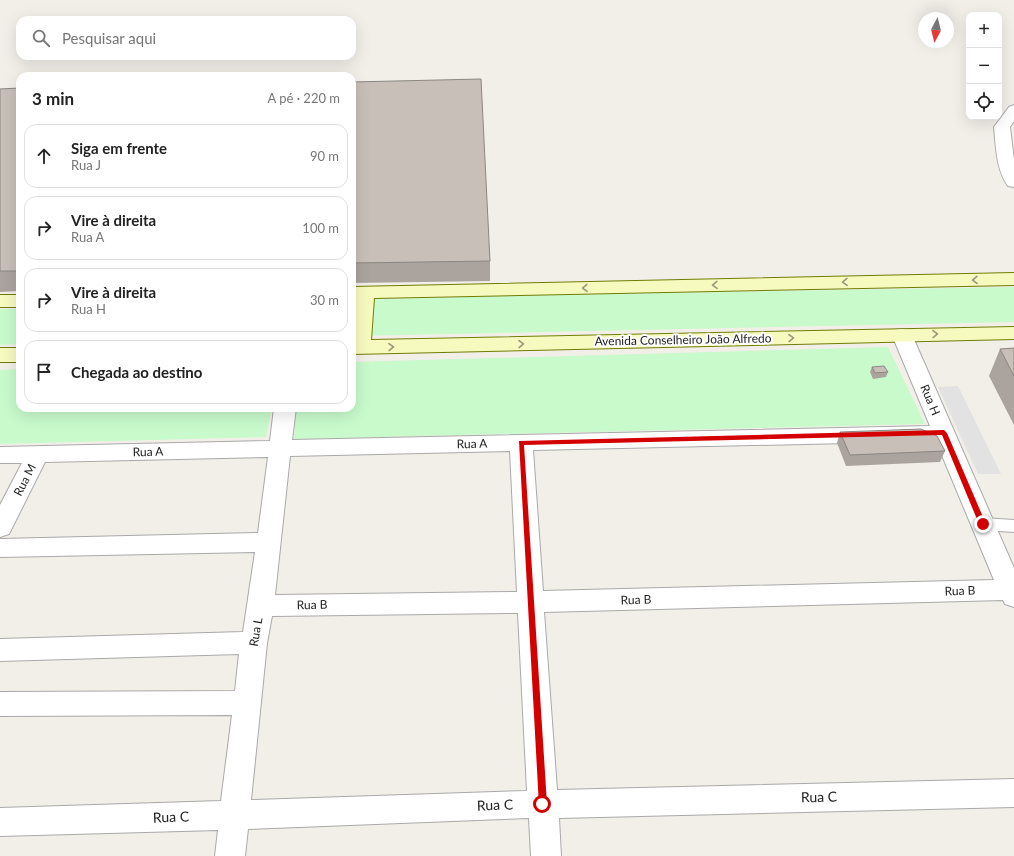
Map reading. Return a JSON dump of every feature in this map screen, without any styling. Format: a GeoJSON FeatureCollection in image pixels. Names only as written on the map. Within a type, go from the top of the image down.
{"type":"FeatureCollection","features":[{"type":"Feature","properties":{"kind":"main road"},"geometry":{"type":"LineString","coordinates":[[356,347],[358,293],[1014,279]]}},
{"type":"Feature","properties":{"kind":"main road"},"geometry":{"type":"LineString","coordinates":[[0,301],[16,301]]}},
{"type":"Feature","properties":{"kind":"main road","name":"Avenida Conselheiro João Alfredo"},"geometry":{"type":"LineString","coordinates":[[356,347],[1014,333]]}},
{"type":"Feature","properties":{"kind":"main road"},"geometry":{"type":"LineString","coordinates":[[0,356],[16,355]]}},
{"type":"Feature","properties":{"kind":"street"},"geometry":{"type":"LineString","coordinates":[[1014,110],[1002,127],[1005,158],[1014,182]]}},
{"type":"Feature","properties":{"kind":"street","name":"Rua H"},"geometry":{"type":"LineString","coordinates":[[902,335],[1012,594]]}},
{"type":"Feature","properties":{"kind":"street","name":"Rua L"},"geometry":{"type":"LineString","coordinates":[[230,856],[246,703],[254,643],[261,606],[285,412]]}},
{"type":"Feature","properties":{"kind":"street","name":"Rua A"},"geometry":{"type":"LineString","coordinates":[[0,455],[944,433]]}},
{"type":"Feature","properties":{"kind":"street"},"geometry":{"type":"LineString","coordinates":[[521,442],[546,856]]}},
{"type":"Feature","properties":{"kind":"street","name":"Rua M"},"geometry":{"type":"LineString","coordinates":[[0,528],[38,454]]}},
{"type":"Feature","properties":{"kind":"street"},"geometry":{"type":"LineString","coordinates":[[0,548],[269,542]]}},
{"type":"Feature","properties":{"kind":"street","name":"Rua B"},"geometry":{"type":"LineString","coordinates":[[261,606],[1012,594]]}},
{"type":"Feature","properties":{"kind":"street"},"geometry":{"type":"LineString","coordinates":[[0,650],[254,643]]}},
{"type":"Feature","properties":{"kind":"street"},"geometry":{"type":"LineString","coordinates":[[0,704],[246,703]]}},
{"type":"Feature","properties":{"kind":"street","name":"Rua C"},"geometry":{"type":"LineString","coordinates":[[0,822],[542,804],[1014,793]]}},
{"type":"Feature","properties":{"kind":"lane"},"geometry":{"type":"LineString","coordinates":[[983,524],[1014,526]]}},
{"type":"Feature","properties":{"kind":"green space"},"geometry":{"type":"Polygon","coordinates":[[[1014,287],[1014,322],[356,336],[356,300],[1014,287]]]}},
{"type":"Feature","properties":{"kind":"green space"},"geometry":{"type":"Polygon","coordinates":[[[0,309],[16,309],[16,344],[0,345],[0,309]]]}},
{"type":"Feature","properties":{"kind":"green space"},"geometry":{"type":"Polygon","coordinates":[[[888,347],[925,424],[294,439],[296,412],[356,412],[356,362],[888,347]]]}},
{"type":"Feature","properties":{"kind":"green space"},"geometry":{"type":"Polygon","coordinates":[[[16,369],[16,412],[271,412],[266,437],[0,444],[0,370],[16,369]]]}},
{"type":"Feature","properties":{"kind":"shaded area"},"geometry":{"type":"Polygon","coordinates":[[[958,386],[1001,474],[978,474],[938,387],[958,386]]]}},
{"type":"Feature","properties":{"kind":"building"},"geometry":{"type":"Polygon","coordinates":[[[481,79],[490,261],[356,263],[356,82],[481,79]]]}},
{"type":"Feature","properties":{"kind":"building"},"geometry":{"type":"Polygon","coordinates":[[[16,88],[16,271],[0,271],[0,89],[16,88]]]}},
{"type":"Feature","properties":{"kind":"building"},"geometry":{"type":"Polygon","coordinates":[[[1014,348],[1014,376],[1000,349],[1014,348]]]}},
{"type":"Feature","properties":{"kind":"building"},"geometry":{"type":"Polygon","coordinates":[[[884,366],[888,372],[875,373],[872,367],[884,366]]]}},
{"type":"Feature","properties":{"kind":"building"},"geometry":{"type":"Polygon","coordinates":[[[921,429],[937,436],[945,451],[850,455],[840,432],[921,429]]]}},
{"type":"Feature","properties":{"kind":"route"},"geometry":{"type":"LineString","coordinates":[[542,804],[521,442],[944,433],[983,524]]}}]}
